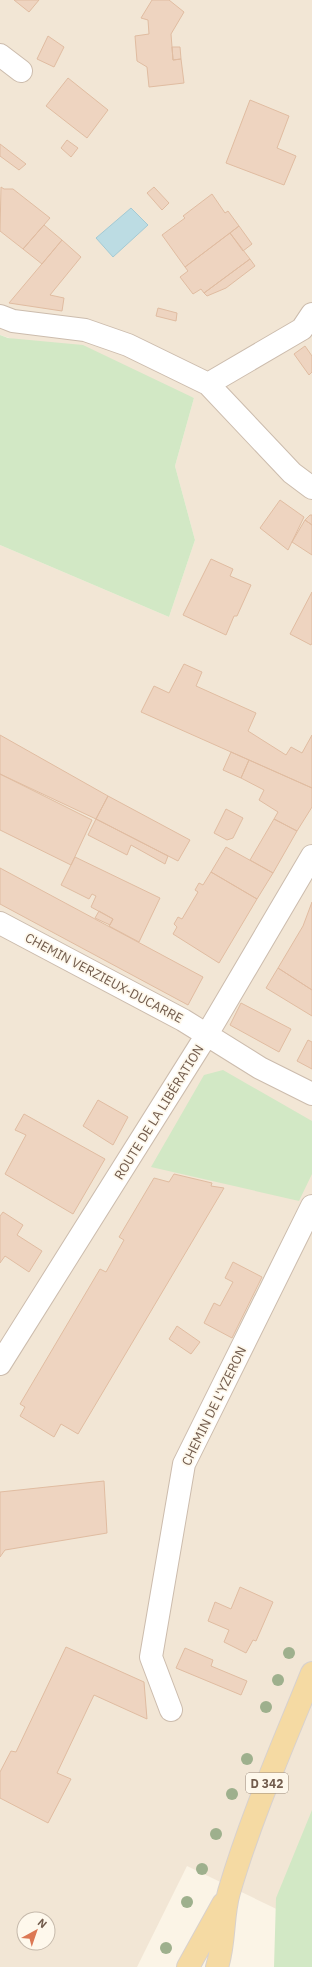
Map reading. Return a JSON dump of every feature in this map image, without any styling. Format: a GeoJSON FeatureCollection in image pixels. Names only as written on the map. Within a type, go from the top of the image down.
{"type":"FeatureCollection","features":[{"type":"Feature","properties":{"kind":"main road","name":"D 342"},"geometry":{"type":"LineString","coordinates":[[217,1967],[220,1957],[228,1896],[244,1840],[312,1673]]}},
{"type":"Feature","properties":{"kind":"main road","name":"D 342"},"geometry":{"type":"LineString","coordinates":[[188,1967],[228,1896]]}},
{"type":"Feature","properties":{"kind":"street"},"geometry":{"type":"LineString","coordinates":[[0,55],[21,71]]}},
{"type":"Feature","properties":{"kind":"street"},"geometry":{"type":"LineString","coordinates":[[208,384],[302,329],[312,314]]}},
{"type":"Feature","properties":{"kind":"street"},"geometry":{"type":"LineString","coordinates":[[0,316],[13,321],[85,330],[128,345],[208,384],[292,473],[312,488]]}},
{"type":"Feature","properties":{"kind":"street","name":"ROUTE DE LA LIBÉRATION"},"geometry":{"type":"LineString","coordinates":[[0,1364],[206,1036],[312,856]]}},
{"type":"Feature","properties":{"kind":"street","name":"CHEMIN VERZIEUX-DUCARRE"},"geometry":{"type":"LineString","coordinates":[[0,923],[183,1020],[206,1036]]}},
{"type":"Feature","properties":{"kind":"street"},"geometry":{"type":"LineString","coordinates":[[206,1036],[260,1068],[312,1094]]}},
{"type":"Feature","properties":{"kind":"street","name":"CHEMIN DE L'YZERON"},"geometry":{"type":"LineString","coordinates":[[171,1710],[151,1657],[184,1464],[312,1206]]}},
{"type":"Feature","properties":{"kind":"shaded area"},"geometry":{"type":"Polygon","coordinates":[[[0,0],[312,0],[312,1926],[187,1866],[137,1967],[0,1967],[0,545],[169,617],[195,540],[175,466],[194,398],[0,335],[0,0]]]}},
{"type":"Feature","properties":{"kind":"green space"},"geometry":{"type":"Polygon","coordinates":[[[0,335],[8,338],[83,345],[194,398],[175,466],[195,540],[169,617],[0,545],[0,335]]]}},
{"type":"Feature","properties":{"kind":"green space"},"geometry":{"type":"Polygon","coordinates":[[[223,1070],[312,1121],[312,1174],[299,1201],[151,1167],[204,1075],[223,1070]]]}},
{"type":"Feature","properties":{"kind":"green space"},"geometry":{"type":"Polygon","coordinates":[[[312,1810],[312,1967],[274,1967],[276,1898],[312,1810]]]}},
{"type":"Feature","properties":{"kind":"water"},"geometry":{"type":"Polygon","coordinates":[[[131,208],[148,225],[113,257],[96,238],[131,208]]]}},
{"type":"Feature","properties":{"kind":"building"},"geometry":{"type":"Polygon","coordinates":[[[14,0],[39,0],[29,12],[14,0]]]}},
{"type":"Feature","properties":{"kind":"building"},"geometry":{"type":"Polygon","coordinates":[[[152,0],[169,0],[184,12],[171,34],[173,60],[181,59],[184,83],[149,87],[147,67],[137,61],[135,36],[149,34],[148,20],[141,18],[152,0]]]}},
{"type":"Feature","properties":{"kind":"building"},"geometry":{"type":"Polygon","coordinates":[[[48,36],[64,47],[54,67],[37,59],[48,36]]]}},
{"type":"Feature","properties":{"kind":"building"},"geometry":{"type":"Polygon","coordinates":[[[172,47],[180,47],[181,59],[173,60],[172,47]]]}},
{"type":"Feature","properties":{"kind":"building"},"geometry":{"type":"Polygon","coordinates":[[[68,78],[108,110],[87,138],[46,106],[68,78]]]}},
{"type":"Feature","properties":{"kind":"building"},"geometry":{"type":"Polygon","coordinates":[[[250,100],[289,116],[277,148],[296,156],[284,185],[226,163],[250,100]]]}},
{"type":"Feature","properties":{"kind":"building"},"geometry":{"type":"Polygon","coordinates":[[[67,140],[78,148],[71,157],[61,148],[67,140]]]}},
{"type":"Feature","properties":{"kind":"building"},"geometry":{"type":"Polygon","coordinates":[[[0,144],[26,164],[19,170],[0,156],[0,144]]]}},
{"type":"Feature","properties":{"kind":"building"},"geometry":{"type":"Polygon","coordinates":[[[1,187],[4,189],[13,189],[50,218],[23,249],[0,231],[1,187]]]}},
{"type":"Feature","properties":{"kind":"building"},"geometry":{"type":"Polygon","coordinates":[[[154,187],[169,203],[162,210],[147,193],[154,187]]]}},
{"type":"Feature","properties":{"kind":"building"},"geometry":{"type":"Polygon","coordinates":[[[212,194],[225,213],[228,211],[239,226],[185,267],[162,235],[185,218],[183,216],[212,194]]]}},
{"type":"Feature","properties":{"kind":"building"},"geometry":{"type":"Polygon","coordinates":[[[44,225],[62,240],[42,264],[23,249],[44,225]]]}},
{"type":"Feature","properties":{"kind":"building"},"geometry":{"type":"Polygon","coordinates":[[[239,226],[252,244],[243,251],[230,233],[239,226]]]}},
{"type":"Feature","properties":{"kind":"building"},"geometry":{"type":"Polygon","coordinates":[[[230,233],[250,259],[204,293],[201,289],[193,294],[180,277],[188,271],[185,267],[230,233]]]}},
{"type":"Feature","properties":{"kind":"building"},"geometry":{"type":"Polygon","coordinates":[[[62,240],[81,257],[50,295],[64,298],[62,311],[9,303],[62,240]]]}},
{"type":"Feature","properties":{"kind":"building"},"geometry":{"type":"Polygon","coordinates":[[[250,259],[255,266],[226,288],[207,296],[204,293],[250,259]]]}},
{"type":"Feature","properties":{"kind":"building"},"geometry":{"type":"Polygon","coordinates":[[[158,308],[177,313],[176,321],[156,316],[158,308]]]}},
{"type":"Feature","properties":{"kind":"building"},"geometry":{"type":"Polygon","coordinates":[[[305,346],[312,356],[312,372],[309,375],[294,354],[305,346]]]}},
{"type":"Feature","properties":{"kind":"building"},"geometry":{"type":"Polygon","coordinates":[[[280,500],[304,517],[288,550],[260,528],[280,500]]]}},
{"type":"Feature","properties":{"kind":"building"},"geometry":{"type":"Polygon","coordinates":[[[312,515],[312,525],[305,520],[312,515]]]}},
{"type":"Feature","properties":{"kind":"building"},"geometry":{"type":"Polygon","coordinates":[[[305,520],[312,525],[312,555],[292,542],[305,520]]]}},
{"type":"Feature","properties":{"kind":"building"},"geometry":{"type":"Polygon","coordinates":[[[211,559],[233,569],[230,576],[251,585],[237,616],[234,616],[226,635],[183,615],[211,559]]]}},
{"type":"Feature","properties":{"kind":"building"},"geometry":{"type":"Polygon","coordinates":[[[312,592],[312,643],[311,645],[290,634],[312,592]]]}},
{"type":"Feature","properties":{"kind":"building"},"geometry":{"type":"Polygon","coordinates":[[[184,664],[202,672],[196,686],[256,713],[248,731],[286,755],[291,747],[302,753],[312,735],[312,788],[141,712],[154,686],[169,693],[184,664]]]}},
{"type":"Feature","properties":{"kind":"building"},"geometry":{"type":"Polygon","coordinates":[[[0,735],[108,796],[96,819],[0,774],[0,735]]]}},
{"type":"Feature","properties":{"kind":"building"},"geometry":{"type":"Polygon","coordinates":[[[231,752],[249,760],[241,778],[223,770],[231,752]]]}},
{"type":"Feature","properties":{"kind":"building"},"geometry":{"type":"Polygon","coordinates":[[[249,760],[312,788],[312,807],[297,831],[274,819],[278,812],[259,800],[264,790],[241,778],[249,760]]]}},
{"type":"Feature","properties":{"kind":"building"},"geometry":{"type":"Polygon","coordinates":[[[0,774],[92,820],[71,865],[0,830],[0,774]]]}},
{"type":"Feature","properties":{"kind":"building"},"geometry":{"type":"Polygon","coordinates":[[[108,796],[190,840],[178,861],[96,819],[108,796]]]}},
{"type":"Feature","properties":{"kind":"building"},"geometry":{"type":"Polygon","coordinates":[[[226,809],[243,818],[233,838],[227,840],[214,833],[226,809]]]}},
{"type":"Feature","properties":{"kind":"building"},"geometry":{"type":"Polygon","coordinates":[[[96,819],[168,856],[165,864],[131,845],[127,855],[88,835],[96,819]]]}},
{"type":"Feature","properties":{"kind":"building"},"geometry":{"type":"Polygon","coordinates":[[[274,819],[297,831],[273,873],[250,860],[274,819]]]}},
{"type":"Feature","properties":{"kind":"building"},"geometry":{"type":"Polygon","coordinates":[[[226,847],[273,873],[257,899],[211,872],[226,847]]]}},
{"type":"Feature","properties":{"kind":"building"},"geometry":{"type":"Polygon","coordinates":[[[75,857],[160,898],[139,942],[109,926],[113,919],[91,907],[96,896],[92,894],[89,899],[61,885],[75,857]]]}},
{"type":"Feature","properties":{"kind":"building"},"geometry":{"type":"Polygon","coordinates":[[[0,868],[203,977],[188,1005],[0,904],[0,868]]]}},
{"type":"Feature","properties":{"kind":"building"},"geometry":{"type":"Polygon","coordinates":[[[211,872],[257,899],[219,963],[173,934],[177,927],[174,924],[178,917],[182,919],[198,892],[195,890],[199,883],[203,885],[211,872]]]}},
{"type":"Feature","properties":{"kind":"building"},"geometry":{"type":"Polygon","coordinates":[[[312,902],[312,990],[278,968],[303,926],[312,902]]]}},
{"type":"Feature","properties":{"kind":"building"},"geometry":{"type":"Polygon","coordinates":[[[99,911],[113,919],[110,925],[95,918],[99,911]]]}},
{"type":"Feature","properties":{"kind":"building"},"geometry":{"type":"Polygon","coordinates":[[[278,968],[312,990],[312,1016],[266,988],[278,968]]]}},
{"type":"Feature","properties":{"kind":"building"},"geometry":{"type":"Polygon","coordinates":[[[241,1003],[291,1029],[279,1052],[230,1025],[241,1003]]]}},
{"type":"Feature","properties":{"kind":"building"},"geometry":{"type":"Polygon","coordinates":[[[308,1040],[312,1042],[312,1069],[297,1061],[308,1040]]]}},
{"type":"Feature","properties":{"kind":"building"},"geometry":{"type":"Polygon","coordinates":[[[98,1100],[128,1117],[113,1145],[83,1126],[98,1100]]]}},
{"type":"Feature","properties":{"kind":"building"},"geometry":{"type":"Polygon","coordinates":[[[24,1114],[105,1159],[73,1214],[5,1174],[26,1135],[15,1130],[24,1114]]]}},
{"type":"Feature","properties":{"kind":"building"},"geometry":{"type":"Polygon","coordinates":[[[174,1174],[212,1183],[211,1186],[224,1188],[78,1434],[61,1424],[54,1437],[20,1416],[25,1407],[20,1404],[100,1269],[106,1272],[124,1240],[119,1237],[154,1178],[169,1182],[174,1174]]]}},
{"type":"Feature","properties":{"kind":"building"},"geometry":{"type":"Polygon","coordinates":[[[3,1212],[23,1225],[17,1235],[42,1251],[29,1272],[5,1256],[0,1263],[0,1216],[3,1212]]]}},
{"type":"Feature","properties":{"kind":"building"},"geometry":{"type":"Polygon","coordinates":[[[233,1262],[262,1277],[232,1338],[204,1323],[214,1303],[220,1306],[233,1282],[225,1278],[233,1262]]]}},
{"type":"Feature","properties":{"kind":"building"},"geometry":{"type":"Polygon","coordinates":[[[177,1326],[200,1342],[191,1354],[169,1339],[177,1326]]]}},
{"type":"Feature","properties":{"kind":"building"},"geometry":{"type":"Polygon","coordinates":[[[104,1481],[107,1533],[5,1550],[0,1557],[0,1492],[104,1481]]]}},
{"type":"Feature","properties":{"kind":"building"},"geometry":{"type":"Polygon","coordinates":[[[240,1587],[273,1602],[256,1641],[253,1640],[246,1653],[224,1642],[229,1630],[208,1621],[215,1602],[231,1609],[240,1587]]]}},
{"type":"Feature","properties":{"kind":"building"},"geometry":{"type":"Polygon","coordinates":[[[66,1647],[144,1682],[147,1719],[94,1695],[57,1773],[71,1779],[48,1823],[0,1798],[0,1772],[11,1751],[16,1752],[66,1647]]]}},
{"type":"Feature","properties":{"kind":"building"},"geometry":{"type":"Polygon","coordinates":[[[185,1648],[213,1660],[211,1666],[247,1681],[241,1695],[176,1668],[185,1648]]]}}]}
